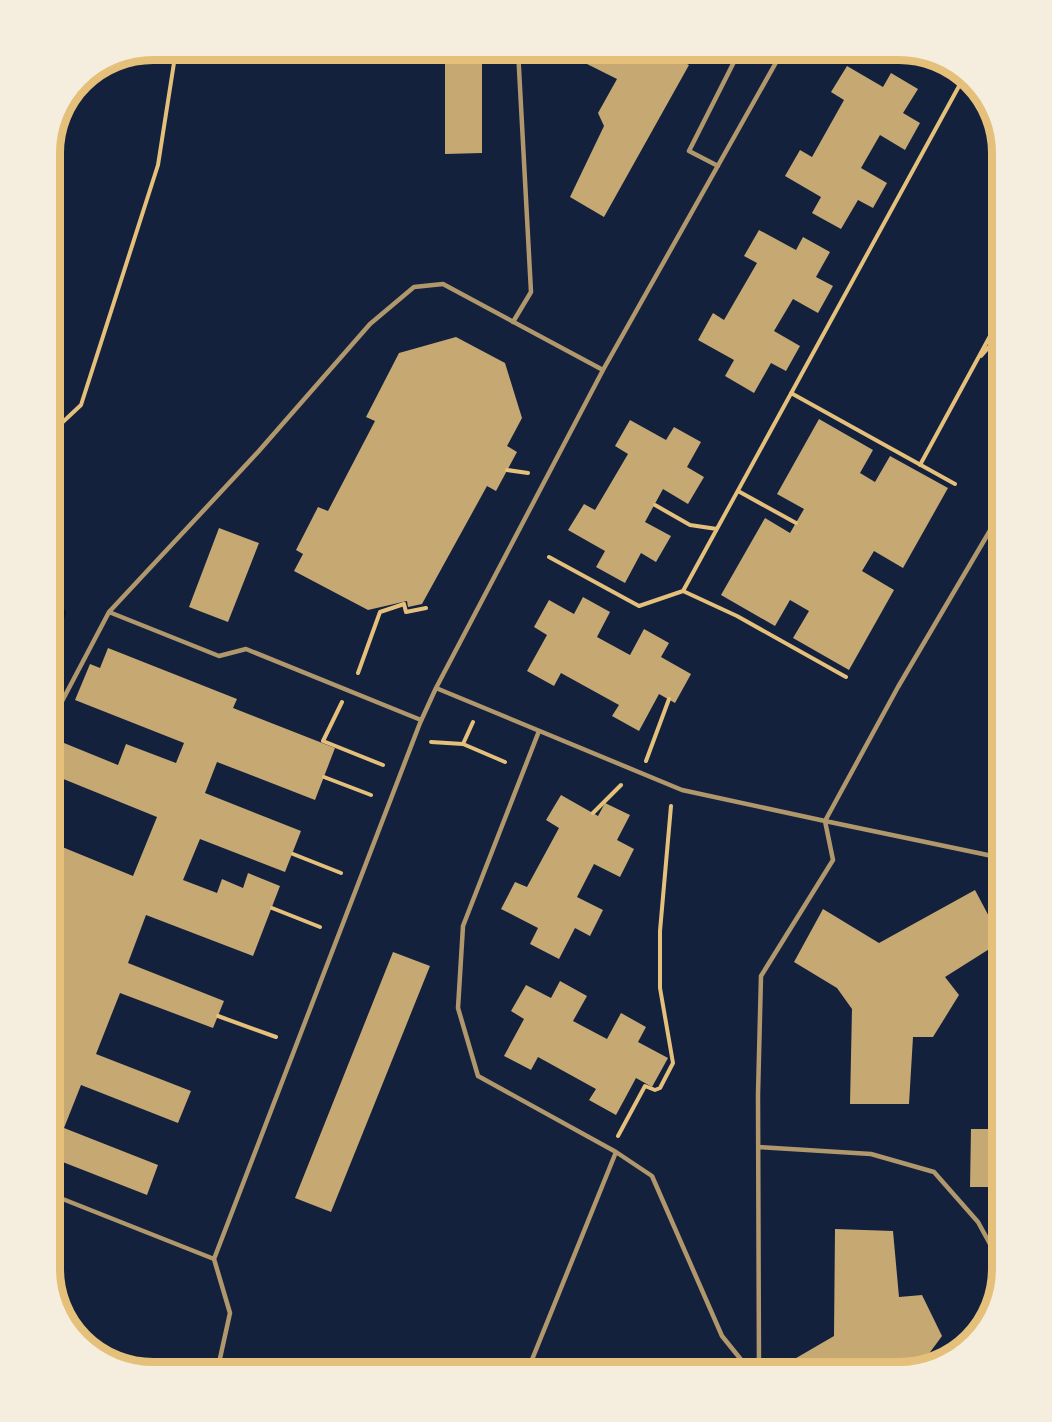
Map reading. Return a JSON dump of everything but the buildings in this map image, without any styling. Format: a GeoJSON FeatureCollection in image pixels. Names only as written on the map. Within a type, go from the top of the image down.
{"type":"FeatureCollection","features":[{"type":"Feature","properties":{"kind":"lane"},"geometry":{"type":"LineString","coordinates":[[513,322],[531,292],[519,60]]}},
{"type":"Feature","properties":{"kind":"lane"},"geometry":{"type":"LineString","coordinates":[[718,166],[689,152],[735,60]]}},
{"type":"Feature","properties":{"kind":"lane"},"geometry":{"type":"LineString","coordinates":[[219,1362],[230,1313],[214,1259],[421,720],[603,370],[777,60]]}},
{"type":"Feature","properties":{"kind":"lane"},"geometry":{"type":"LineString","coordinates":[[60,705],[109,612],[258,452],[370,324],[414,287],[444,284],[603,370]]}},
{"type":"Feature","properties":{"kind":"lane"},"geometry":{"type":"LineString","coordinates":[[759,1362],[761,976],[833,860],[825,821],[898,687],[992,527]]}},
{"type":"Feature","properties":{"kind":"lane"},"geometry":{"type":"LineString","coordinates":[[109,612],[219,656],[246,649],[421,720]]}},
{"type":"Feature","properties":{"kind":"lane"},"geometry":{"type":"LineString","coordinates":[[436,688],[682,789],[992,856]]}},
{"type":"Feature","properties":{"kind":"lane"},"geometry":{"type":"LineString","coordinates":[[539,731],[463,926],[458,1008],[478,1076],[616,1152],[652,1176],[722,1336],[743,1362]]}},
{"type":"Feature","properties":{"kind":"lane"},"geometry":{"type":"LineString","coordinates":[[759,1147],[871,1154],[934,1172],[978,1222],[992,1248]]}},
{"type":"Feature","properties":{"kind":"lane"},"geometry":{"type":"LineString","coordinates":[[531,1362],[616,1152]]}},
{"type":"Feature","properties":{"kind":"lane"},"geometry":{"type":"LineString","coordinates":[[60,1198],[214,1259]]}},
{"type":"Feature","properties":{"kind":"path"},"geometry":{"type":"LineString","coordinates":[[60,425],[81,405],[158,165],[174,60]]}},
{"type":"Feature","properties":{"kind":"path"},"geometry":{"type":"LineString","coordinates":[[549,557],[639,606],[683,591],[961,83]]}},
{"type":"Feature","properties":{"kind":"path"},"geometry":{"type":"LineString","coordinates":[[920,465],[992,332]]}},
{"type":"Feature","properties":{"kind":"path"},"geometry":{"type":"LineString","coordinates":[[976,362],[992,344]]}},
{"type":"Feature","properties":{"kind":"path"},"geometry":{"type":"LineString","coordinates":[[791,393],[955,484]]}},
{"type":"Feature","properties":{"kind":"path"},"geometry":{"type":"LineString","coordinates":[[507,470],[528,473]]}},
{"type":"Feature","properties":{"kind":"path"},"geometry":{"type":"LineString","coordinates":[[738,491],[796,522]]}},
{"type":"Feature","properties":{"kind":"path"},"geometry":{"type":"LineString","coordinates":[[655,504],[690,525],[717,529]]}},
{"type":"Feature","properties":{"kind":"path"},"geometry":{"type":"LineString","coordinates":[[683,591],[737,616],[846,677]]}},
{"type":"Feature","properties":{"kind":"path"},"geometry":{"type":"LineString","coordinates":[[358,673],[380,612],[404,604],[406,612],[426,608]]}},
{"type":"Feature","properties":{"kind":"path"},"geometry":{"type":"LineString","coordinates":[[344,697],[323,741],[383,765]]}},
{"type":"Feature","properties":{"kind":"path"},"geometry":{"type":"LineString","coordinates":[[646,761],[669,699]]}},
{"type":"Feature","properties":{"kind":"path"},"geometry":{"type":"LineString","coordinates":[[463,744],[473,722]]}},
{"type":"Feature","properties":{"kind":"path"},"geometry":{"type":"LineString","coordinates":[[431,742],[463,744],[505,762]]}},
{"type":"Feature","properties":{"kind":"path"},"geometry":{"type":"LineString","coordinates":[[324,777],[371,795]]}},
{"type":"Feature","properties":{"kind":"path"},"geometry":{"type":"LineString","coordinates":[[593,813],[621,785]]}},
{"type":"Feature","properties":{"kind":"path"},"geometry":{"type":"LineString","coordinates":[[618,1136],[645,1086],[655,1090],[660,1088],[673,1063],[660,988],[660,931],[671,806]]}},
{"type":"Feature","properties":{"kind":"path"},"geometry":{"type":"LineString","coordinates":[[293,854],[341,873]]}},
{"type":"Feature","properties":{"kind":"path"},"geometry":{"type":"LineString","coordinates":[[272,908],[320,927]]}},
{"type":"Feature","properties":{"kind":"path"},"geometry":{"type":"LineString","coordinates":[[218,1016],[276,1037]]}},
{"type":"Feature","properties":{"kind":"waterway"},"geometry":{"type":"LineString","coordinates":[[60,619],[62,613]]}}]}
